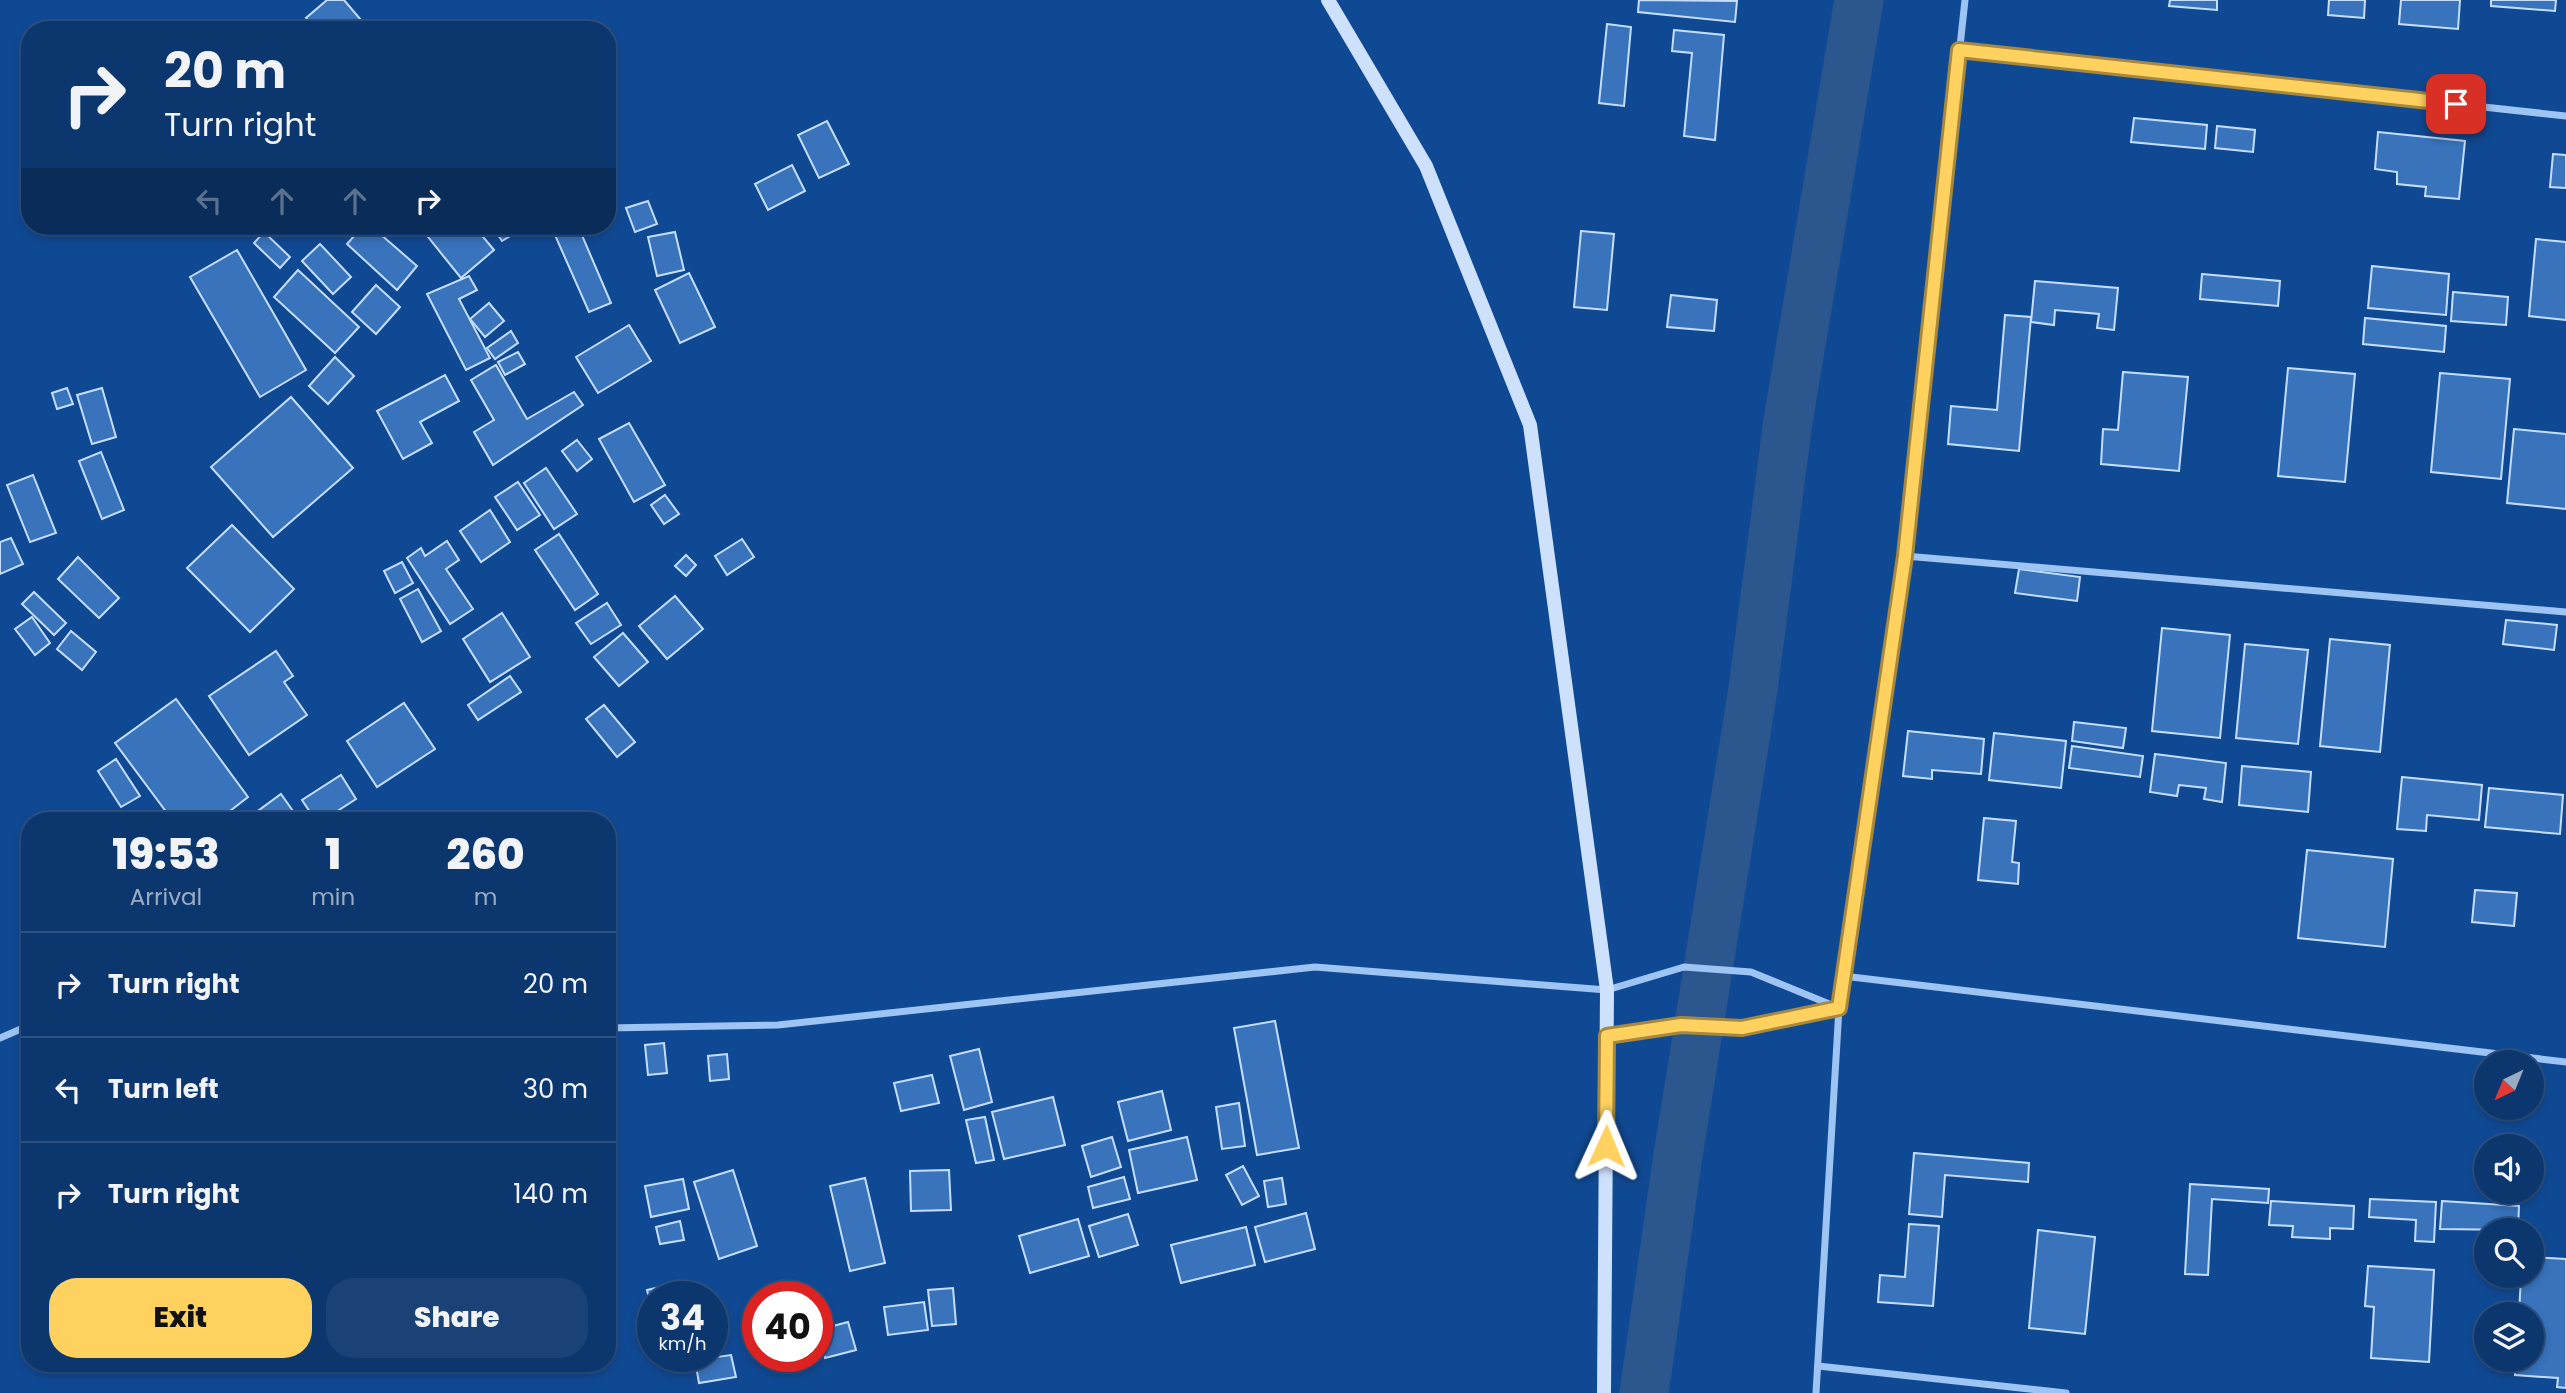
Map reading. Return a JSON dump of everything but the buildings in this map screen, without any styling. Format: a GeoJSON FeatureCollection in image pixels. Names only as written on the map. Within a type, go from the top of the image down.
{"type":"FeatureCollection","features":[{"type":"Feature","properties":{"kind":"street"},"geometry":{"type":"LineString","coordinates":[[1328,0],[1426,166],[1530,425],[1607,990],[1604,1393]]}},
{"type":"Feature","properties":{"kind":"street"},"geometry":{"type":"LineString","coordinates":[[1816,1393],[1839,1008],[1905,556],[1965,0]]}},
{"type":"Feature","properties":{"kind":"street"},"geometry":{"type":"LineString","coordinates":[[1959,50],[2566,116]]}},
{"type":"Feature","properties":{"kind":"street"},"geometry":{"type":"LineString","coordinates":[[1905,556],[2566,612]]}},
{"type":"Feature","properties":{"kind":"street"},"geometry":{"type":"LineString","coordinates":[[616,1028],[778,1025],[1315,967],[1607,990],[1684,967],[1751,972],[1839,1008]]}},
{"type":"Feature","properties":{"kind":"street"},"geometry":{"type":"LineString","coordinates":[[1843,975],[2566,1062]]}},
{"type":"Feature","properties":{"kind":"street"},"geometry":{"type":"LineString","coordinates":[[1607,1036],[1681,1025],[1742,1028],[1839,1008]]}},
{"type":"Feature","properties":{"kind":"street"},"geometry":{"type":"LineString","coordinates":[[0,1038],[21,1030]]}},
{"type":"Feature","properties":{"kind":"street"},"geometry":{"type":"LineString","coordinates":[[1818,1366],[2066,1393]]}},
{"type":"Feature","properties":{"kind":"waterway"},"geometry":{"type":"LineString","coordinates":[[1644,1393],[1677,1162],[1753,689],[1788,421],[1859,0]]}},
{"type":"Feature","properties":{"kind":"route"},"geometry":{"type":"LineString","coordinates":[[1606,1146],[1607,1036],[1681,1025],[1742,1028],[1839,1008],[1905,556],[1959,50],[2456,104]]}}]}
